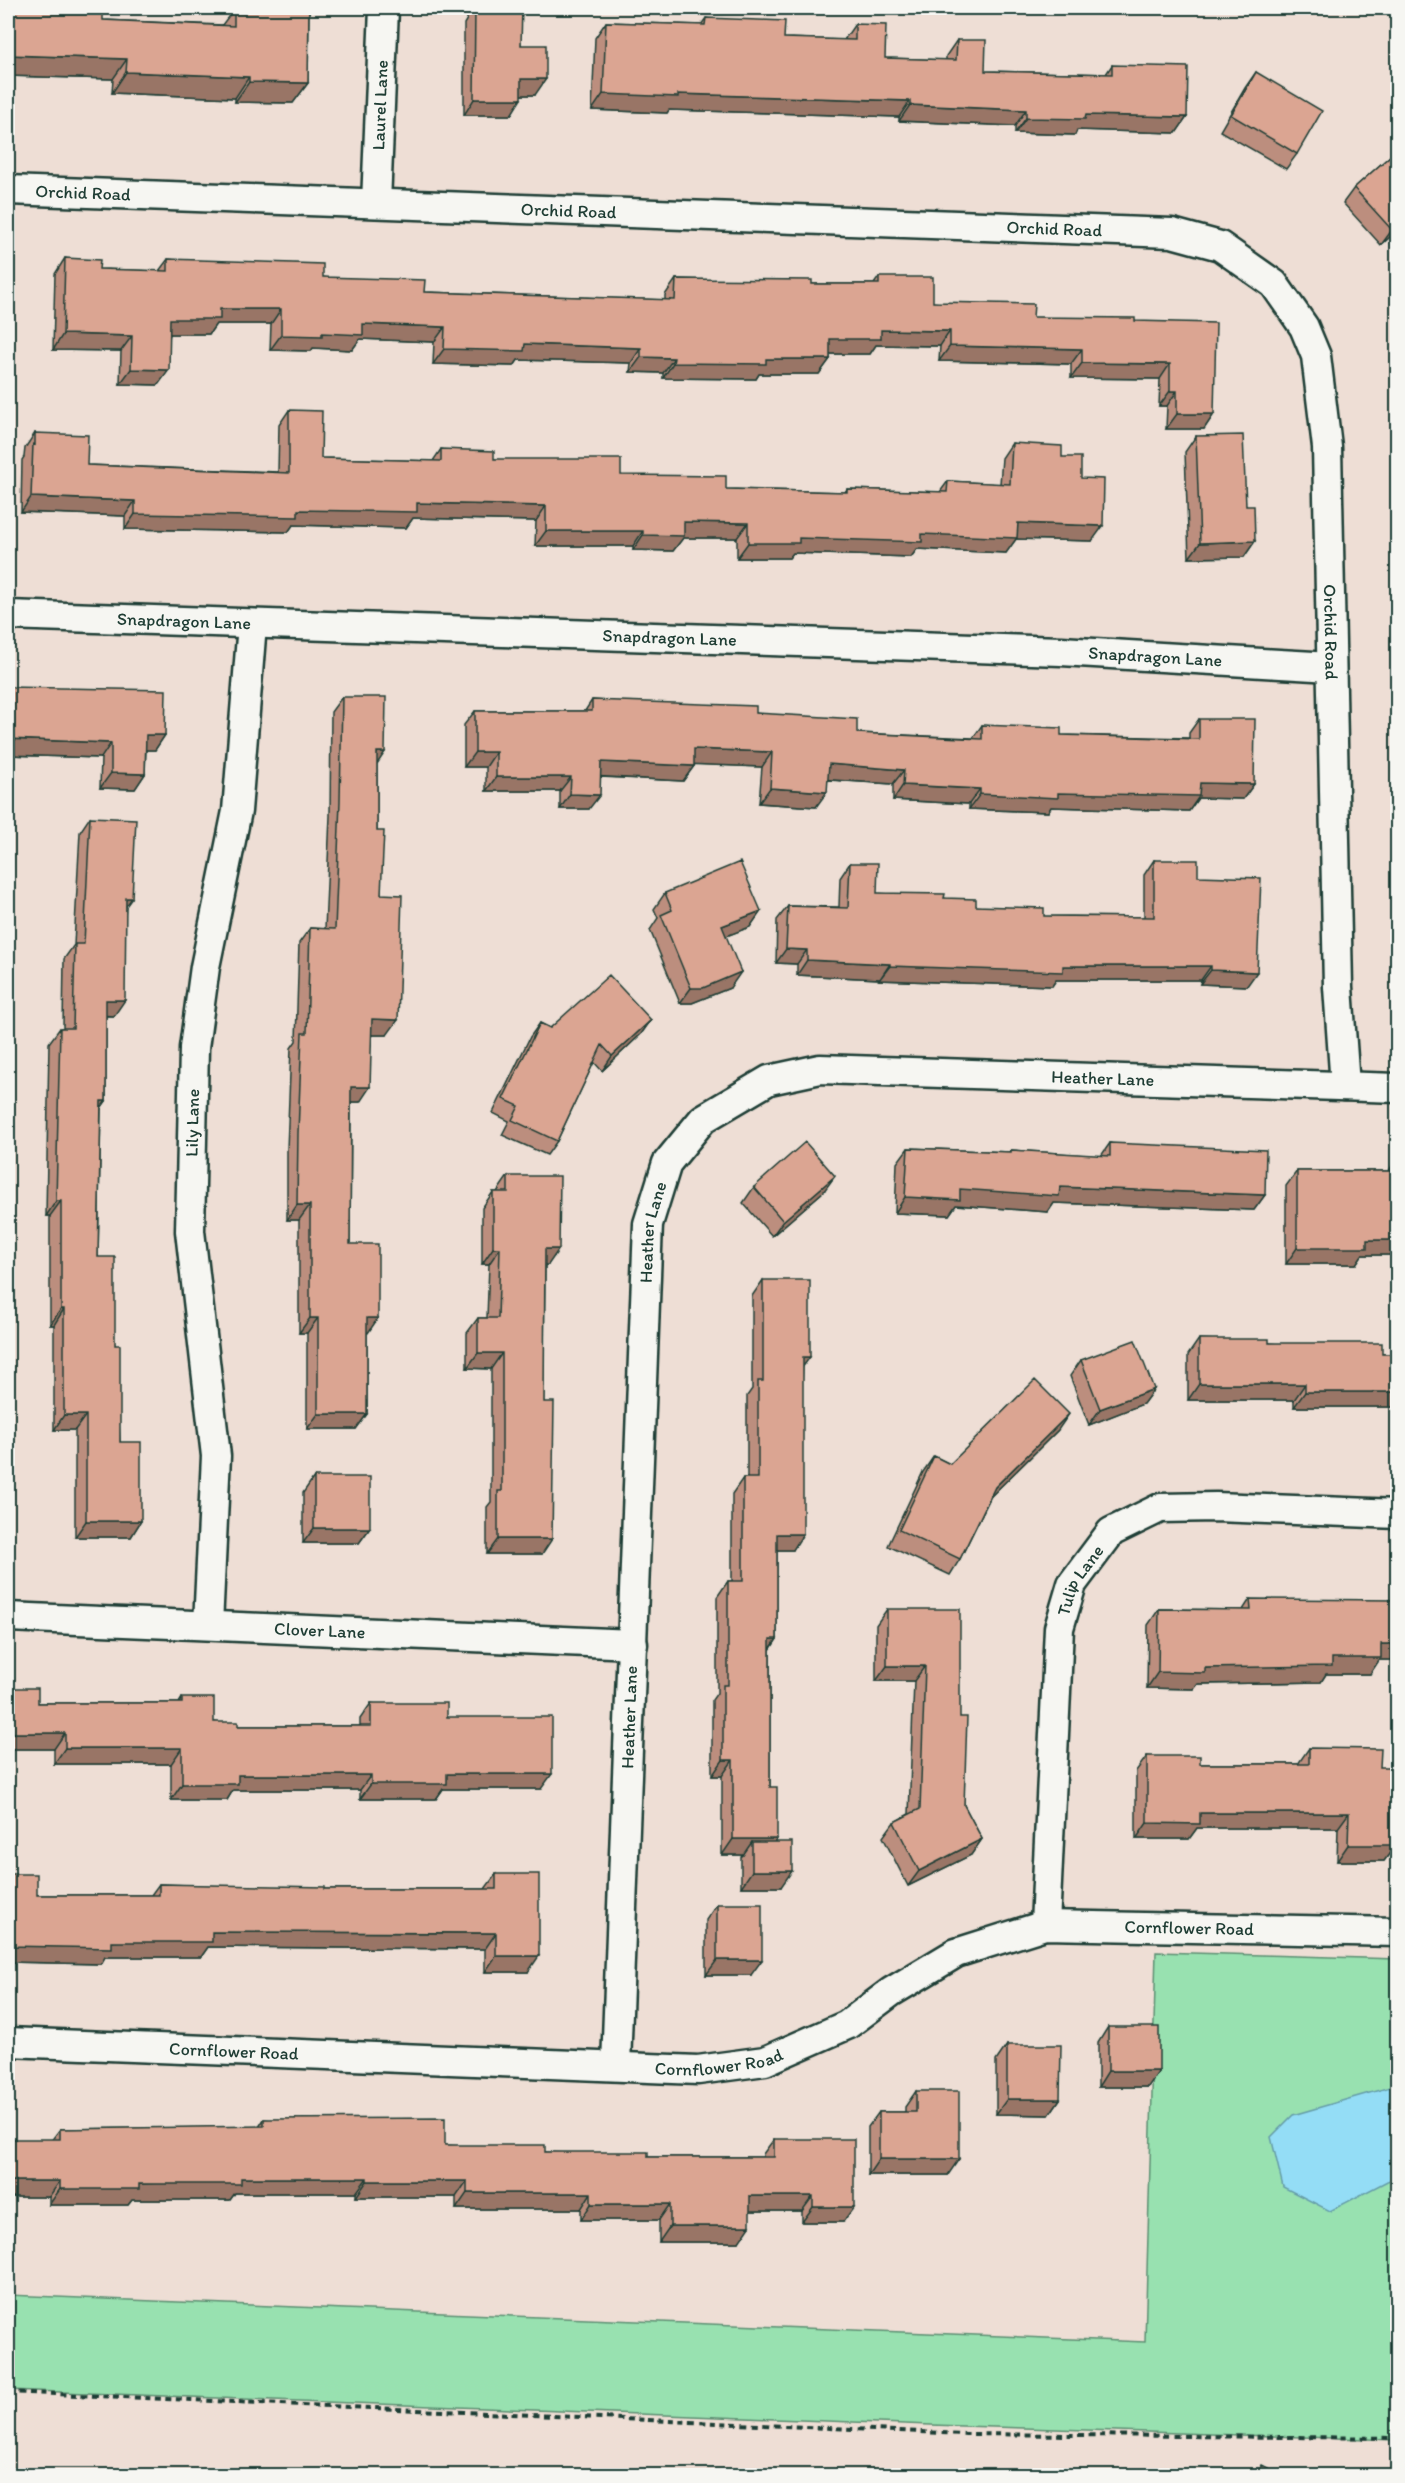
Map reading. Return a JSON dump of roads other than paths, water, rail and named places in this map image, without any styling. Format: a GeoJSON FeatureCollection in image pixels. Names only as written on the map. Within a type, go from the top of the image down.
{"type":"FeatureCollection","features":[{"type":"Feature","properties":{"kind":"street","name":"Laurel Lane"},"geometry":{"type":"LineString","coordinates":[[376,203],[384,8]]}},
{"type":"Feature","properties":{"kind":"street","name":"Orchid Road"},"geometry":{"type":"LineString","coordinates":[[8,190],[1172,233],[1220,246],[1274,284],[1304,327],[1316,356],[1327,447],[1338,987],[1345,1086]]}},
{"type":"Feature","properties":{"kind":"street","name":"Snapdragon Lane"},"geometry":{"type":"LineString","coordinates":[[8,615],[1061,651],[1331,667]]}},
{"type":"Feature","properties":{"kind":"street","name":"Lily Lane"},"geometry":{"type":"LineString","coordinates":[[208,1625],[216,1456],[190,1231],[194,1048],[205,967],[237,811],[252,624]]}},
{"type":"Feature","properties":{"kind":"street","name":"Heather Lane"},"geometry":{"type":"LineString","coordinates":[[616,2066],[648,1224],[667,1163],[703,1119],[769,1080],[820,1069],[1398,1088]]}},
{"type":"Feature","properties":{"kind":"street","name":"Tulip Lane"},"geometry":{"type":"LineString","coordinates":[[1045,1925],[1059,1628],[1072,1584],[1111,1532],[1160,1508],[1216,1507],[1398,1514]]}},
{"type":"Feature","properties":{"kind":"street","name":"Clover Lane"},"geometry":{"type":"LineString","coordinates":[[8,1617],[633,1644]]}},
{"type":"Feature","properties":{"kind":"street","name":"Cornflower Road"},"geometry":{"type":"LineString","coordinates":[[8,2042],[698,2070],[765,2061],[847,2025],[891,1992],[956,1953],[1045,1925],[1398,1932]]}},
{"type":"Feature","properties":{"kind":"water"},"geometry":{"type":"Polygon","coordinates":[[[1397,2085],[1397,2176],[1330,2211],[1283,2187],[1271,2137],[1293,2115],[1397,2085]]]}}]}
